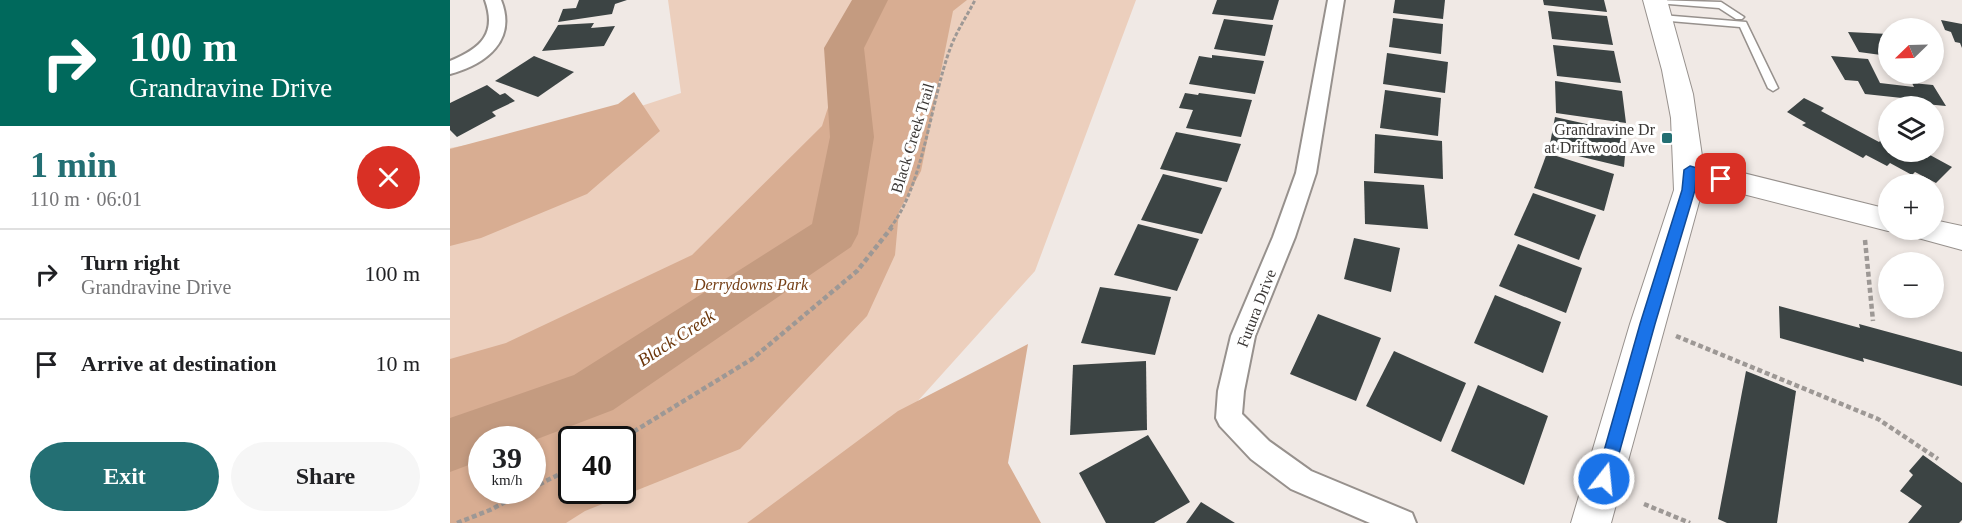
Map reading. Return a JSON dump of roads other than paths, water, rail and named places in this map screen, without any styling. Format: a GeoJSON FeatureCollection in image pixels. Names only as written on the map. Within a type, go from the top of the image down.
{"type":"FeatureCollection","features":[{"type":"Feature","properties":{"kind":"street"},"geometry":{"type":"LineString","coordinates":[[450,68],[477,55],[495,39],[500,18],[493,0]]}},
{"type":"Feature","properties":{"kind":"street","name":"Futura Drive"},"geometry":{"type":"LineString","coordinates":[[1336,0],[1306,173],[1284,237],[1243,336],[1231,391],[1229,418],[1260,450],[1301,480],[1402,523]]}},
{"type":"Feature","properties":{"kind":"street"},"geometry":{"type":"LineString","coordinates":[[1592,523],[1647,324],[1689,190],[1690,170],[1680,87],[1657,6]]}},
{"type":"Feature","properties":{"kind":"street"},"geometry":{"type":"LineString","coordinates":[[1690,170],[1878,217]]}},
{"type":"Feature","properties":{"kind":"street"},"geometry":{"type":"LineString","coordinates":[[1944,234],[1962,238]]}},
{"type":"Feature","properties":{"kind":"lane"},"geometry":{"type":"LineString","coordinates":[[1657,6],[1721,4],[1739,17]]}},
{"type":"Feature","properties":{"kind":"lane"},"geometry":{"type":"LineString","coordinates":[[1657,6],[1743,24],[1773,88]]}},
{"type":"Feature","properties":{"kind":"waterway","name":"Black Creek"},"geometry":{"type":"LineString","coordinates":[[450,445],[593,393],[834,234],[852,137],[844,48],[870,0]]}},
{"type":"Feature","properties":{"kind":"place","name":"Grandravine Dr at Driftwood Ave"},"geometry":{"type":"Point","coordinates":[1667,138]}},
{"type":"Feature","properties":{"kind":"park label","name":"Derrydowns Park"},"geometry":{"type":"Point","coordinates":[751,284]}}]}
